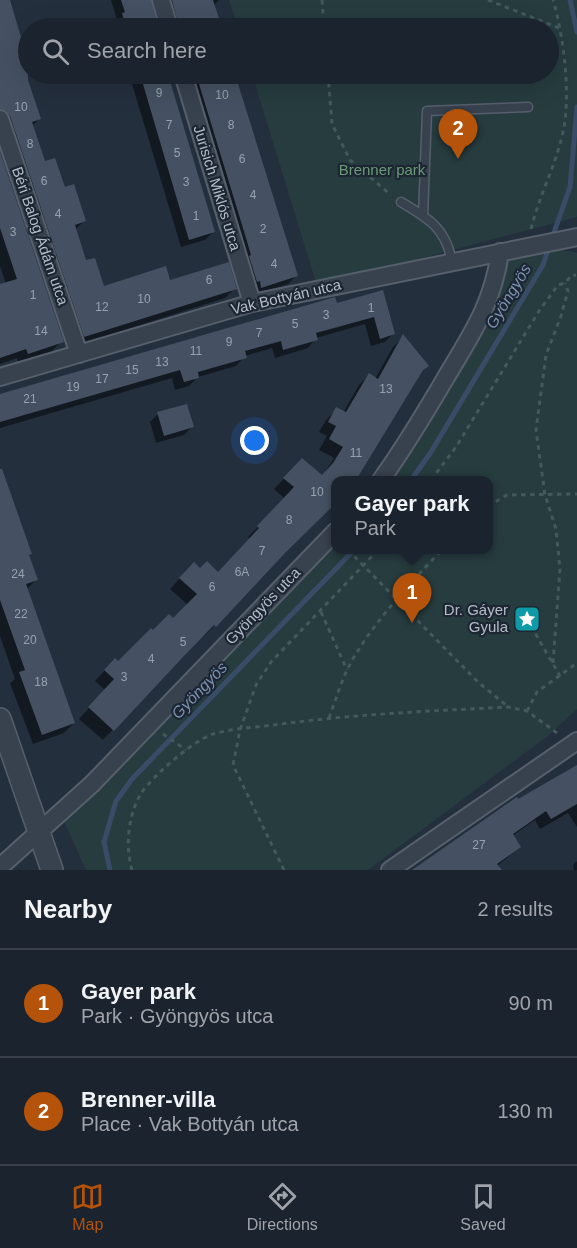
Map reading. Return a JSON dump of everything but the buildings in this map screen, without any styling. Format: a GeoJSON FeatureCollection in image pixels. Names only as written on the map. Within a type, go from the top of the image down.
{"type":"FeatureCollection","features":[{"type":"Feature","properties":{"kind":"street"},"geometry":{"type":"LineString","coordinates":[[161,0],[166,18]]}},
{"type":"Feature","properties":{"kind":"street","name":"Jurisich Miklós utca"},"geometry":{"type":"LineString","coordinates":[[186,84],[252,303]]}},
{"type":"Feature","properties":{"kind":"street","name":"Béri Balog Ádám utca"},"geometry":{"type":"LineString","coordinates":[[0,119],[79,354]]}},
{"type":"Feature","properties":{"kind":"street","name":"Vak Bottyán utca"},"geometry":{"type":"LineString","coordinates":[[0,377],[252,303],[500,252],[529,239],[576,237]]}},
{"type":"Feature","properties":{"kind":"street"},"geometry":{"type":"LineString","coordinates":[[384,476],[425,413],[486,307],[497,272],[500,252]]}},
{"type":"Feature","properties":{"kind":"street","name":"Gyöngyös utca"},"geometry":{"type":"LineString","coordinates":[[0,867],[92,784],[331,536]]}},
{"type":"Feature","properties":{"kind":"street"},"geometry":{"type":"LineString","coordinates":[[0,719],[52,870]]}},
{"type":"Feature","properties":{"kind":"street"},"geometry":{"type":"LineString","coordinates":[[390,870],[570,741]]}},
{"type":"Feature","properties":{"kind":"lane"},"geometry":{"type":"LineString","coordinates":[[423,215],[427,111],[528,107]]}},
{"type":"Feature","properties":{"kind":"lane"},"geometry":{"type":"LineString","coordinates":[[400,202],[423,215],[445,238],[452,262]]}},
{"type":"Feature","properties":{"kind":"path"},"geometry":{"type":"LineString","coordinates":[[322,0],[323,18]]}},
{"type":"Feature","properties":{"kind":"path"},"geometry":{"type":"LineString","coordinates":[[488,0],[534,18]]}},
{"type":"Feature","properties":{"kind":"path"},"geometry":{"type":"LineString","coordinates":[[553,0],[557,18]]}},
{"type":"Feature","properties":{"kind":"path"},"geometry":{"type":"LineString","coordinates":[[529,239],[563,132],[567,93],[559,28]]}},
{"type":"Feature","properties":{"kind":"path"},"geometry":{"type":"LineString","coordinates":[[329,84],[332,124],[350,160],[400,202]]}},
{"type":"Feature","properties":{"kind":"path"},"geometry":{"type":"LineString","coordinates":[[434,476],[456,447],[539,311],[558,285],[576,275]]}},
{"type":"Feature","properties":{"kind":"path"},"geometry":{"type":"LineString","coordinates":[[553,663],[560,569],[556,529],[545,495],[536,430],[546,355],[568,291],[565,283]]}},
{"type":"Feature","properties":{"kind":"path"},"geometry":{"type":"LineString","coordinates":[[493,504],[507,495],[577,494]]}},
{"type":"Feature","properties":{"kind":"path"},"geometry":{"type":"LineString","coordinates":[[353,554],[478,682],[508,707]]}},
{"type":"Feature","properties":{"kind":"path"},"geometry":{"type":"LineString","coordinates":[[284,870],[233,765],[240,730],[256,685],[271,662],[374,554]]}},
{"type":"Feature","properties":{"kind":"path"},"geometry":{"type":"LineString","coordinates":[[329,718],[347,670],[365,641],[438,554]]}},
{"type":"Feature","properties":{"kind":"path"},"geometry":{"type":"LineString","coordinates":[[320,611],[347,670]]}},
{"type":"Feature","properties":{"kind":"path"},"geometry":{"type":"LineString","coordinates":[[530,611],[534,615],[535,621],[531,626],[520,623],[520,617],[524,612],[530,611]]}},
{"type":"Feature","properties":{"kind":"path"},"geometry":{"type":"LineString","coordinates":[[531,626],[560,676]]}},
{"type":"Feature","properties":{"kind":"path"},"geometry":{"type":"LineString","coordinates":[[527,711],[537,692],[577,663]]}},
{"type":"Feature","properties":{"kind":"path"},"geometry":{"type":"LineString","coordinates":[[132,870],[128,858],[129,826],[141,794],[186,750],[212,735],[329,718],[508,707],[527,711],[570,741]]}},
{"type":"Feature","properties":{"kind":"path"},"geometry":{"type":"LineString","coordinates":[[161,733],[186,750]]}},
{"type":"Feature","properties":{"kind":"green space","name":"Brenner park"},"geometry":{"type":"Polygon","coordinates":[[[229,0],[577,0],[577,217],[317,286],[255,84],[559,84],[559,18],[235,18],[229,0]]]}},
{"type":"Feature","properties":{"kind":"green space"},"geometry":{"type":"Polygon","coordinates":[[[542,246],[577,253],[577,709],[549,735],[368,870],[86,870],[63,819],[331,535],[331,554],[493,554],[493,476],[383,476],[426,411],[496,267],[542,246]]]}},
{"type":"Feature","properties":{"kind":"waterway","name":"Gyöngyös"},"geometry":{"type":"LineString","coordinates":[[570,0],[577,32]]}},
{"type":"Feature","properties":{"kind":"waterway","name":"Gyöngyös"},"geometry":{"type":"LineString","coordinates":[[552,238],[570,187],[577,107]]}},
{"type":"Feature","properties":{"kind":"waterway","name":"Gyöngyös"},"geometry":{"type":"LineString","coordinates":[[414,476],[431,452],[543,265],[549,247]]}},
{"type":"Feature","properties":{"kind":"waterway","name":"Gyöngyös"},"geometry":{"type":"LineString","coordinates":[[110,870],[104,842],[116,801],[132,779],[350,554]]}},
{"type":"Feature","properties":{"kind":"place","name":"Brenner-villa"},"geometry":{"type":"Point","coordinates":[458,159]}},
{"type":"Feature","properties":{"kind":"place","name":"Dr. Gáyer Gyula"},"geometry":{"type":"Point","coordinates":[527,619]}},
{"type":"Feature","properties":{"kind":"place","name":"Gayer park"},"geometry":{"type":"Point","coordinates":[412,623]}}]}
